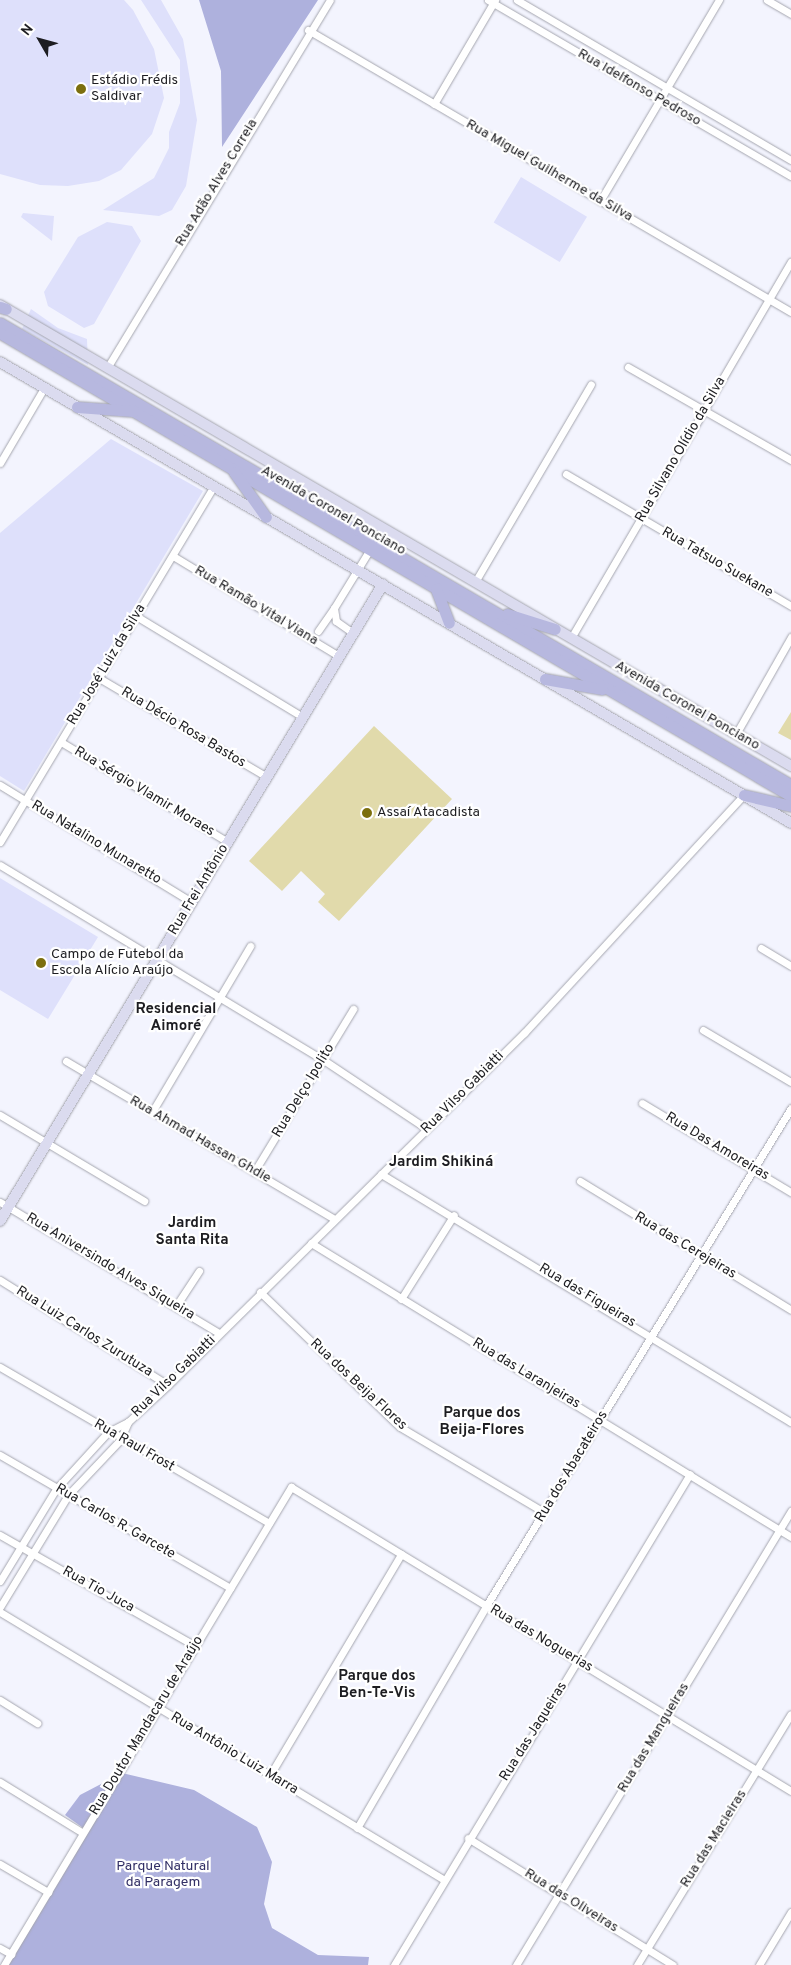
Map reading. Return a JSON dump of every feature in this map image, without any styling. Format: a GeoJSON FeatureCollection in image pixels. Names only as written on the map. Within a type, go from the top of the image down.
{"type":"FeatureCollection","features":[{"type":"Feature","properties":{"kind":"main road"},"geometry":{"type":"LineString","coordinates":[[2,307],[791,766]]}},
{"type":"Feature","properties":{"kind":"main road"},"geometry":{"type":"LineString","coordinates":[[0,323],[372,546]]}},
{"type":"Feature","properties":{"kind":"main road","name":"Avenida Coronel Ponciano"},"geometry":{"type":"LineString","coordinates":[[0,334],[233,470],[402,563],[436,589],[791,796]]}},
{"type":"Feature","properties":{"kind":"main road"},"geometry":{"type":"LineString","coordinates":[[0,362],[791,823]]}},
{"type":"Feature","properties":{"kind":"main road"},"geometry":{"type":"LineString","coordinates":[[77,407],[133,411]]}},
{"type":"Feature","properties":{"kind":"main road"},"geometry":{"type":"LineString","coordinates":[[233,470],[266,517]]}},
{"type":"Feature","properties":{"kind":"main road"},"geometry":{"type":"LineString","coordinates":[[402,563],[487,607],[555,629]]}},
{"type":"Feature","properties":{"kind":"main road","name":"Rua Frei Antônio"},"geometry":{"type":"LineString","coordinates":[[0,1222],[4,1205],[47,1143],[383,584]]}},
{"type":"Feature","properties":{"kind":"main road"},"geometry":{"type":"LineString","coordinates":[[436,589],[449,623]]}},
{"type":"Feature","properties":{"kind":"main road","name":"Avenida Coronel Ponciano"},"geometry":{"type":"LineString","coordinates":[[487,607],[791,785]]}},
{"type":"Feature","properties":{"kind":"main road"},"geometry":{"type":"LineString","coordinates":[[544,679],[613,692]]}},
{"type":"Feature","properties":{"kind":"main road"},"geometry":{"type":"LineString","coordinates":[[744,796],[791,806]]}},
{"type":"Feature","properties":{"kind":"street","name":"Rua Adão Alves Correia"},"geometry":{"type":"LineString","coordinates":[[107,368],[308,30],[330,0]]}},
{"type":"Feature","properties":{"kind":"street","name":"Rua Idelfonso Pedroso"},"geometry":{"type":"LineString","coordinates":[[517,0],[791,160]]}},
{"type":"Feature","properties":{"kind":"street"},"geometry":{"type":"LineString","coordinates":[[600,201],[719,0]]}},
{"type":"Feature","properties":{"kind":"street"},"geometry":{"type":"LineString","coordinates":[[767,0],[791,14]]}},
{"type":"Feature","properties":{"kind":"street","name":"Rua Idelfonso Pedroso"},"geometry":{"type":"LineString","coordinates":[[492,1],[791,176]]}},
{"type":"Feature","properties":{"kind":"street"},"geometry":{"type":"LineString","coordinates":[[434,104],[492,1]]}},
{"type":"Feature","properties":{"kind":"street","name":"Rua Miguel Guilherme da Silva"},"geometry":{"type":"LineString","coordinates":[[308,30],[791,312]]}},
{"type":"Feature","properties":{"kind":"street","name":"Rua Silvano Olídio da Silva"},"geometry":{"type":"LineString","coordinates":[[571,638],[791,262]]}},
{"type":"Feature","properties":{"kind":"street"},"geometry":{"type":"LineString","coordinates":[[628,367],[791,460]]}},
{"type":"Feature","properties":{"kind":"street"},"geometry":{"type":"LineString","coordinates":[[475,582],[591,384]]}},
{"type":"Feature","properties":{"kind":"street"},"geometry":{"type":"LineString","coordinates":[[0,463],[44,388]]}},
{"type":"Feature","properties":{"kind":"street","name":"Rua Tatsuo Suekane"},"geometry":{"type":"LineString","coordinates":[[566,474],[791,606]]}},
{"type":"Feature","properties":{"kind":"street","name":"Rua José Luiz da Silva"},"geometry":{"type":"LineString","coordinates":[[0,842],[214,488]]}},
{"type":"Feature","properties":{"kind":"street"},"geometry":{"type":"LineString","coordinates":[[318,631],[359,570],[382,528]]}},
{"type":"Feature","properties":{"kind":"street","name":"Rua Ramão Vital Viana"},"geometry":{"type":"LineString","coordinates":[[173,556],[339,656]]}},
{"type":"Feature","properties":{"kind":"street"},"geometry":{"type":"LineString","coordinates":[[334,608],[336,621],[353,633]]}},
{"type":"Feature","properties":{"kind":"street"},"geometry":{"type":"LineString","coordinates":[[136,616],[302,717]]}},
{"type":"Feature","properties":{"kind":"street"},"geometry":{"type":"LineString","coordinates":[[736,734],[791,636]]}},
{"type":"Feature","properties":{"kind":"street","name":"Rua Décio Rosa Bastos"},"geometry":{"type":"LineString","coordinates":[[99,678],[267,777]]}},
{"type":"Feature","properties":{"kind":"street","name":"Rua Sérgio Vlamir Moraes"},"geometry":{"type":"LineString","coordinates":[[61,742],[228,842]]}},
{"type":"Feature","properties":{"kind":"street","name":"Rua Natalino Munaretto"},"geometry":{"type":"LineString","coordinates":[[0,785],[192,902]]}},
{"type":"Feature","properties":{"kind":"street","name":"Rua Vilso Gabiatti"},"geometry":{"type":"LineString","coordinates":[[0,1581],[56,1489],[108,1432],[128,1422],[168,1385],[427,1128],[662,888],[744,796]]}},
{"type":"Feature","properties":{"kind":"street"},"geometry":{"type":"LineString","coordinates":[[0,865],[322,1059],[427,1128]]}},
{"type":"Feature","properties":{"kind":"street"},"geometry":{"type":"LineString","coordinates":[[152,1112],[250,946]]}},
{"type":"Feature","properties":{"kind":"street"},"geometry":{"type":"LineString","coordinates":[[761,948],[791,966]]}},
{"type":"Feature","properties":{"kind":"street","name":"Rua Delço Ipolito"},"geometry":{"type":"LineString","coordinates":[[254,1172],[353,1010]]}},
{"type":"Feature","properties":{"kind":"street"},"geometry":{"type":"LineString","coordinates":[[704,1030],[791,1082]]}},
{"type":"Feature","properties":{"kind":"street","name":"Rua Ahmad Hassan Ghdie"},"geometry":{"type":"LineString","coordinates":[[66,1061],[334,1219]]}},
{"type":"Feature","properties":{"kind":"street","name":"Rua Das Amoreiras"},"geometry":{"type":"LineString","coordinates":[[642,1103],[791,1192]]}},
{"type":"Feature","properties":{"kind":"street","name":"Rua dos Abacateiros"},"geometry":{"type":"LineString","coordinates":[[357,1828],[486,1606],[791,1108]]}},
{"type":"Feature","properties":{"kind":"street"},"geometry":{"type":"LineString","coordinates":[[0,1115],[144,1201]]}},
{"type":"Feature","properties":{"kind":"street","name":"Rua das Figueiras"},"geometry":{"type":"LineString","coordinates":[[381,1174],[454,1215],[791,1422]]}},
{"type":"Feature","properties":{"kind":"street","name":"Rua das Cerejeiras"},"geometry":{"type":"LineString","coordinates":[[580,1181],[791,1310]]}},
{"type":"Feature","properties":{"kind":"street","name":"Rua Aniversindo Alves Siqueira"},"geometry":{"type":"LineString","coordinates":[[4,1205],[176,1306],[219,1334]]}},
{"type":"Feature","properties":{"kind":"street"},"geometry":{"type":"LineString","coordinates":[[401,1299],[454,1215]]}},
{"type":"Feature","properties":{"kind":"street","name":"Rua das Laranjeiras"},"geometry":{"type":"LineString","coordinates":[[312,1243],[791,1537]]}},
{"type":"Feature","properties":{"kind":"street"},"geometry":{"type":"LineString","coordinates":[[176,1306],[199,1271]]}},
{"type":"Feature","properties":{"kind":"street","name":"Rua Luiz Carlos Zurutuza"},"geometry":{"type":"LineString","coordinates":[[0,1280],[168,1385]]}},
{"type":"Feature","properties":{"kind":"street","name":"Rua dos Beija Flores"},"geometry":{"type":"LineString","coordinates":[[260,1292],[400,1427],[544,1512]]}},
{"type":"Feature","properties":{"kind":"street","name":"Rua Raul Frost"},"geometry":{"type":"LineString","coordinates":[[0,1367],[120,1440],[269,1523]]}},
{"type":"Feature","properties":{"kind":"street","name":"Rua Vilso Gabiatti"},"geometry":{"type":"LineString","coordinates":[[0,1607],[68,1496],[120,1440],[128,1422]]}},
{"type":"Feature","properties":{"kind":"street","name":"Rua Carlos R. Garcete"},"geometry":{"type":"LineString","coordinates":[[0,1455],[230,1588]]}},
{"type":"Feature","properties":{"kind":"street","name":"Rua das Jaqueiras"},"geometry":{"type":"LineString","coordinates":[[394,1965],[443,1879],[578,1662],[690,1474]]}},
{"type":"Feature","properties":{"kind":"street","name":"Rua Doutor Mandacaru de Araújo"},"geometry":{"type":"LineString","coordinates":[[4,1965],[290,1487]]}},
{"type":"Feature","properties":{"kind":"street","name":"Rua das Noguerias"},"geometry":{"type":"LineString","coordinates":[[290,1487],[791,1791]]}},
{"type":"Feature","properties":{"kind":"street","name":"Rua das Mangueiras"},"geometry":{"type":"LineString","coordinates":[[516,1965],[562,1894],[666,1716],[791,1511]]}},
{"type":"Feature","properties":{"kind":"street","name":"Rua Tio Juca"},"geometry":{"type":"LineString","coordinates":[[0,1535],[195,1646]]}},
{"type":"Feature","properties":{"kind":"street"},"geometry":{"type":"LineString","coordinates":[[270,1775],[401,1554]]}},
{"type":"Feature","properties":{"kind":"street","name":"Rua Antônio Luiz Marra"},"geometry":{"type":"LineString","coordinates":[[0,1612],[443,1879]]}},
{"type":"Feature","properties":{"kind":"street"},"geometry":{"type":"LineString","coordinates":[[0,1700],[37,1723]]}},
{"type":"Feature","properties":{"kind":"street","name":"Rua das Macieiras"},"geometry":{"type":"LineString","coordinates":[[637,1965],[791,1714]]}},
{"type":"Feature","properties":{"kind":"street"},"geometry":{"type":"LineString","coordinates":[[0,1782],[83,1833]]}},
{"type":"Feature","properties":{"kind":"street","name":"Rua das Oliveiras"},"geometry":{"type":"LineString","coordinates":[[468,1838],[562,1894],[673,1965]]}},
{"type":"Feature","properties":{"kind":"street"},"geometry":{"type":"LineString","coordinates":[[0,1864],[48,1892]]}},
{"type":"Feature","properties":{"kind":"street"},"geometry":{"type":"LineString","coordinates":[[759,1965],[791,1912]]}},
{"type":"Feature","properties":{"kind":"street"},"geometry":{"type":"LineString","coordinates":[[0,1948],[10,1954]]}},
{"type":"Feature","properties":{"kind":"shaded area","name":"Estádio Frédis Saldivar"},"geometry":{"type":"Polygon","coordinates":[[[0,0],[124,0],[133,10],[154,49],[164,98],[152,134],[121,170],[99,181],[68,186],[40,185],[0,174],[0,0]]]}},
{"type":"Feature","properties":{"kind":"shaded area"},"geometry":{"type":"Polygon","coordinates":[[[141,0],[161,0],[183,39],[197,120],[186,186],[172,210],[159,216],[103,210],[154,178],[169,148],[169,132],[180,103],[180,60],[141,0]]]}},
{"type":"Feature","properties":{"kind":"shaded area"},"geometry":{"type":"Polygon","coordinates":[[[521,177],[587,217],[560,262],[494,222],[521,177]]]}},
{"type":"Feature","properties":{"kind":"shaded area"},"geometry":{"type":"Polygon","coordinates":[[[23,213],[54,216],[52,241],[21,217],[23,213]]]}},
{"type":"Feature","properties":{"kind":"shaded area"},"geometry":{"type":"Polygon","coordinates":[[[107,222],[132,226],[141,241],[94,324],[84,328],[48,306],[44,292],[78,237],[107,222]]]}},
{"type":"Feature","properties":{"kind":"shaded area"},"geometry":{"type":"Polygon","coordinates":[[[31,309],[58,328],[87,339],[88,365],[22,329],[31,309]]]}},
{"type":"Feature","properties":{"kind":"shaded area"},"geometry":{"type":"Polygon","coordinates":[[[111,439],[203,491],[24,791],[0,776],[0,533],[111,439]]]}},
{"type":"Feature","properties":{"kind":"shaded area","name":"Campo de Futebol da Escola Alício Araújo"},"geometry":{"type":"Polygon","coordinates":[[[0,878],[98,937],[48,1019],[0,990],[0,878]]]}},
{"type":"Feature","properties":{"kind":"green space"},"geometry":{"type":"Polygon","coordinates":[[[199,0],[318,0],[222,147],[221,71],[199,0]]]}},
{"type":"Feature","properties":{"kind":"green space","name":"Parque Natural da Paragem"},"geometry":{"type":"Polygon","coordinates":[[[122,1773],[194,1790],[257,1827],[272,1862],[264,1904],[272,1928],[318,1955],[369,1957],[368,1965],[7,1965],[86,1830],[65,1815],[80,1795],[122,1773]]]}},
{"type":"Feature","properties":{"kind":"building"},"geometry":{"type":"Polygon","coordinates":[[[791,712],[791,740],[778,733],[791,712]]]}},
{"type":"Feature","properties":{"kind":"building","name":"Assaí Atacadista"},"geometry":{"type":"Polygon","coordinates":[[[374,726],[452,799],[339,921],[318,902],[325,894],[301,871],[282,891],[249,861],[374,726]]]}},
{"type":"Feature","properties":{"kind":"place","name":"Estádio Frédis Saldivar"},"geometry":{"type":"Point","coordinates":[81,89]}},
{"type":"Feature","properties":{"kind":"place","name":"Assaí Atacadista"},"geometry":{"type":"Point","coordinates":[367,813]}},
{"type":"Feature","properties":{"kind":"place","name":"Campo de Futebol da Escola Alício Araújo"},"geometry":{"type":"Point","coordinates":[41,963]}},
{"type":"Feature","properties":{"kind":"district","name":"Residencial Aimoré"},"geometry":{"type":"Point","coordinates":[176,1018]}},
{"type":"Feature","properties":{"kind":"district","name":"Jardim Shikiná"},"geometry":{"type":"Point","coordinates":[441,1163]}},
{"type":"Feature","properties":{"kind":"district","name":"Jardim Santa Rita"},"geometry":{"type":"Point","coordinates":[192,1232]}},
{"type":"Feature","properties":{"kind":"district","name":"Parque dos Beija-Flores"},"geometry":{"type":"Point","coordinates":[482,1422]}},
{"type":"Feature","properties":{"kind":"district","name":"Parque dos Ben-Te-Vis"},"geometry":{"type":"Point","coordinates":[377,1684]}}]}
